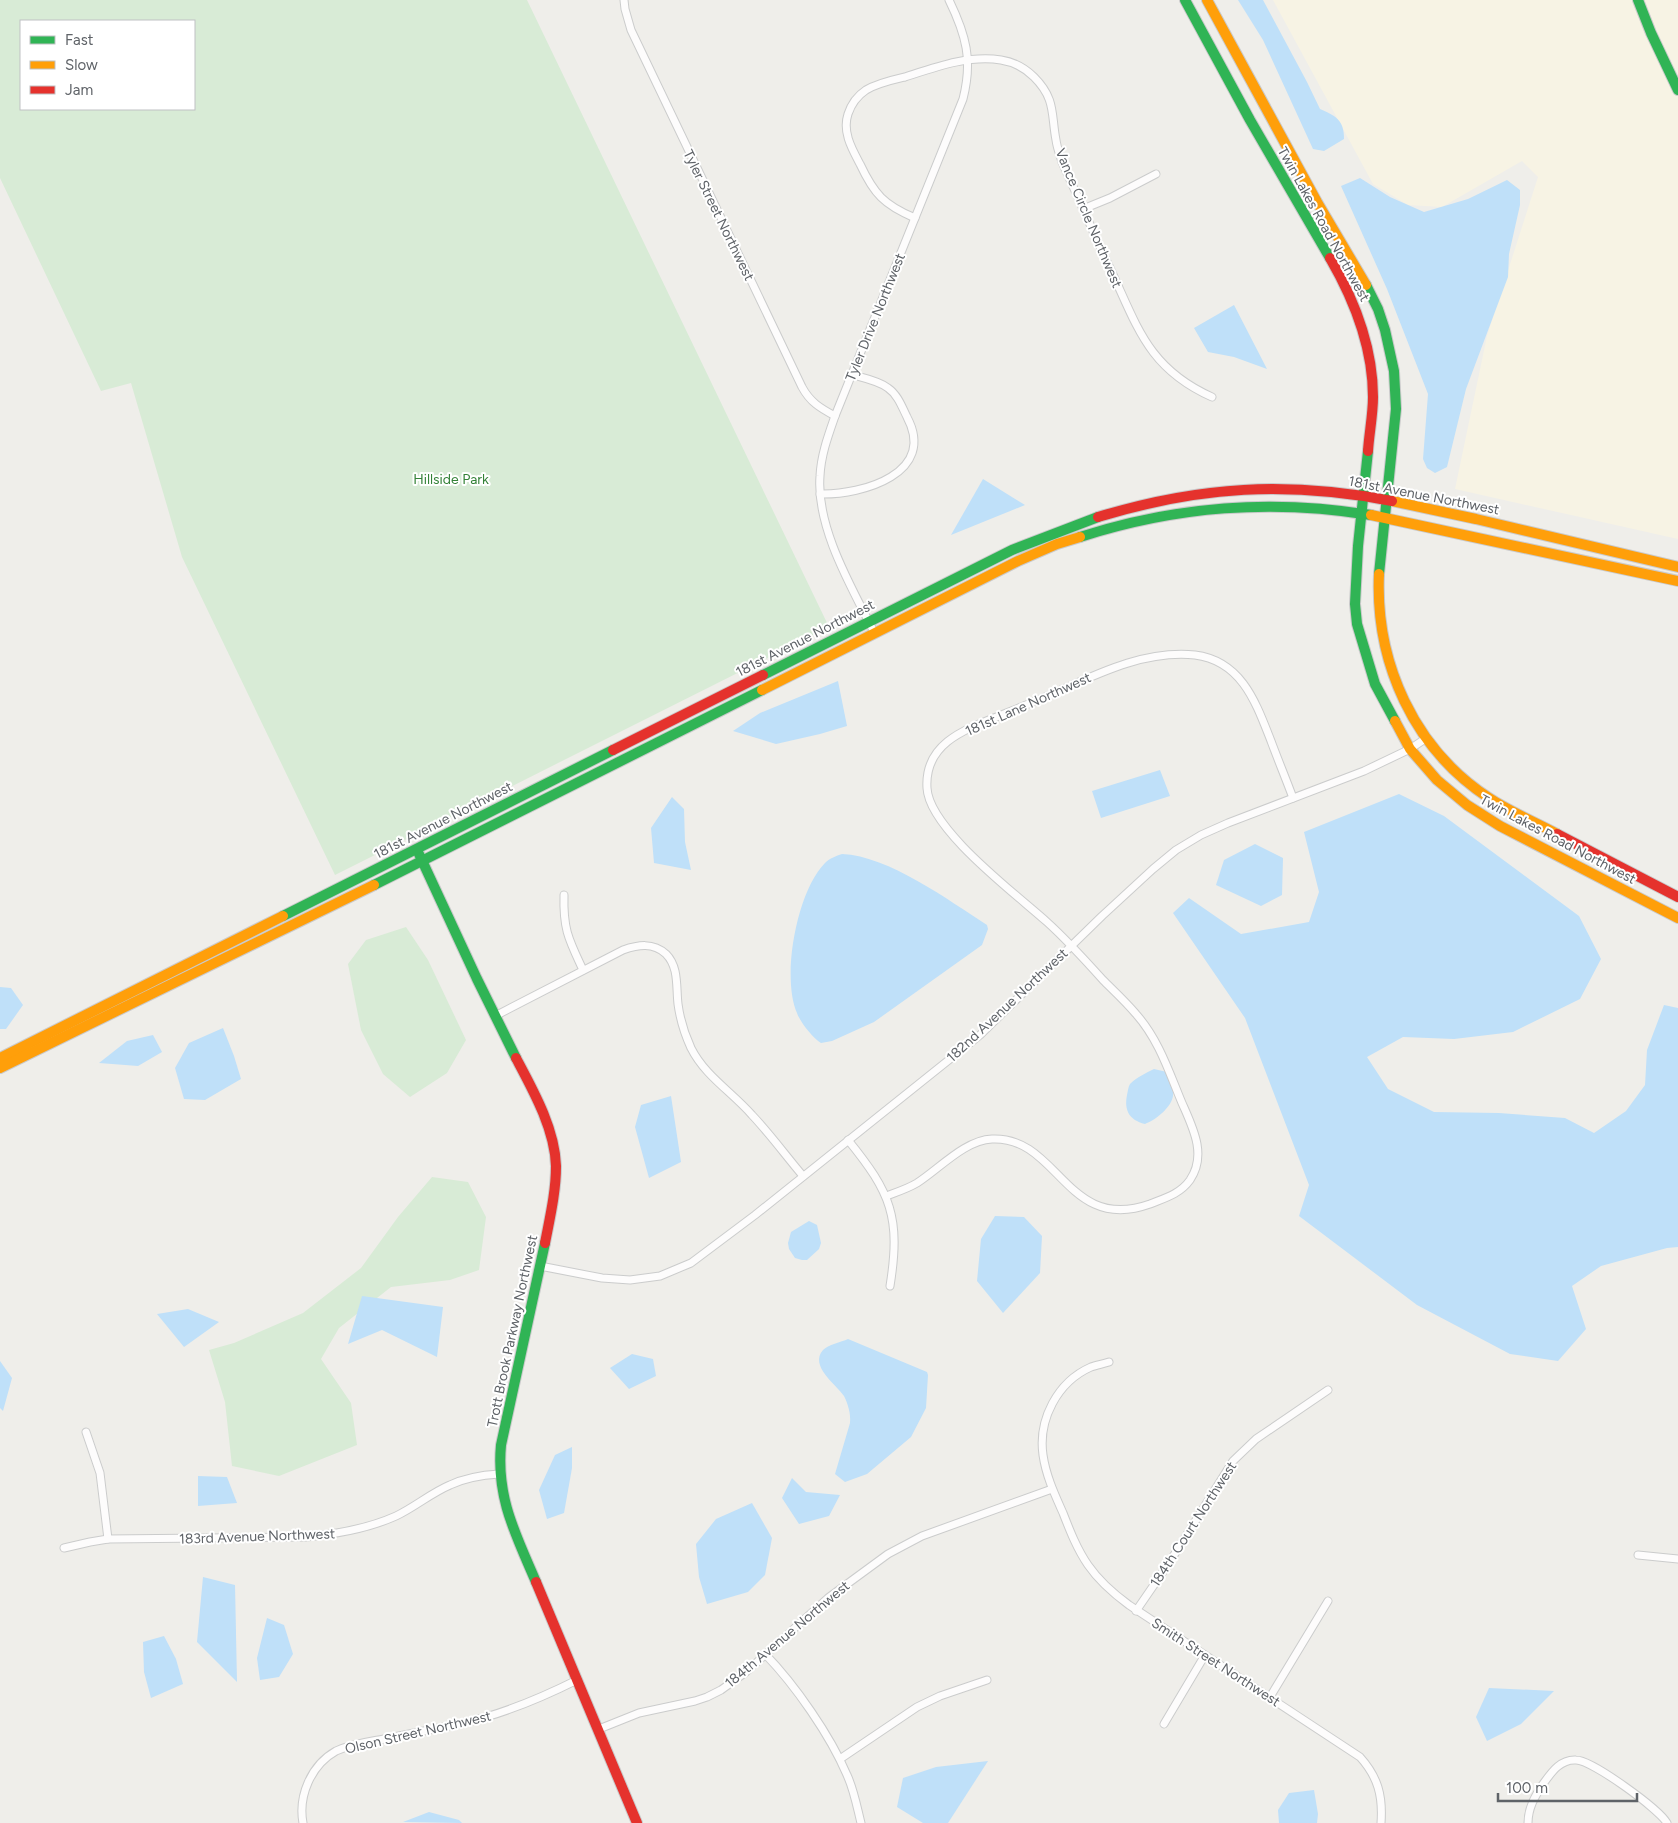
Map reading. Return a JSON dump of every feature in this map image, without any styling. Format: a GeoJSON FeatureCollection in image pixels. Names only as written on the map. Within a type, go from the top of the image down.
{"type":"FeatureCollection","features":[{"type":"Feature","properties":{"kind":"main road","name":"Twin Lakes Road Northwest"},"geometry":{"type":"LineString","coordinates":[[1185,0],[1255,128],[1337,270],[1358,316],[1368,350],[1373,397],[1355,584],[1357,624],[1375,684],[1410,749],[1437,780],[1467,805],[1483,816],[1678,918]]}},
{"type":"Feature","properties":{"kind":"main road","name":"Twin Lakes Road Northwest"},"geometry":{"type":"LineString","coordinates":[[1207,0],[1317,202],[1358,269],[1383,323],[1390,350],[1396,392],[1395,426],[1379,577],[1382,635],[1391,674],[1407,710],[1425,739],[1456,772],[1489,798],[1678,897]]}},
{"type":"Feature","properties":{"kind":"main road"},"geometry":{"type":"LineString","coordinates":[[1638,0],[1651,33],[1678,90]]}},
{"type":"Feature","properties":{"kind":"main road","name":"181st Avenue Northwest"},"geometry":{"type":"LineString","coordinates":[[0,1058],[1012,550],[1064,528],[1104,515],[1149,502],[1239,489],[1321,490],[1417,505],[1678,567]]}},
{"type":"Feature","properties":{"kind":"main road","name":"181st Avenue Northwest"},"geometry":{"type":"LineString","coordinates":[[0,1068],[312,916],[1018,561],[1068,540],[1114,526],[1184,513],[1240,506],[1295,506],[1344,510],[1386,517],[1678,581]]}},
{"type":"Feature","properties":{"kind":"main road","name":"Trott Brook Parkway Northwest"},"geometry":{"type":"LineString","coordinates":[[417,849],[495,1016],[541,1107],[553,1146],[556,1164],[554,1199],[501,1445],[499,1474],[507,1514],[637,1823]]}},
{"type":"Feature","properties":{"kind":"street","name":"Tyler Street Northwest"},"geometry":{"type":"LineString","coordinates":[[624,0],[631,30],[802,387],[808,398],[817,407],[835,416]]}},
{"type":"Feature","properties":{"kind":"street","name":"Tyler Drive Northwest"},"geometry":{"type":"LineString","coordinates":[[875,634],[825,527],[819,477],[825,443],[835,416],[963,99],[967,84],[969,60],[962,29],[949,0]]}},
{"type":"Feature","properties":{"kind":"street","name":"Vance Circle Northwest"},"geometry":{"type":"LineString","coordinates":[[969,60],[1000,60],[1012,63],[1024,68],[1046,92],[1053,111],[1056,140],[1062,162],[1138,331],[1147,345],[1177,377],[1189,386],[1212,397]]}},
{"type":"Feature","properties":{"kind":"street"},"geometry":{"type":"LineString","coordinates":[[915,218],[891,206],[870,186],[849,143],[846,133],[848,114],[859,96],[877,85],[950,63],[969,60]]}},
{"type":"Feature","properties":{"kind":"street"},"geometry":{"type":"LineString","coordinates":[[1083,208],[1110,198],[1156,174]]}},
{"type":"Feature","properties":{"kind":"street"},"geometry":{"type":"LineString","coordinates":[[820,494],[861,490],[888,478],[904,468],[915,447],[913,428],[893,392],[886,387],[853,375]]}},
{"type":"Feature","properties":{"kind":"street","name":"181st Lane Northwest"},"geometry":{"type":"LineString","coordinates":[[1072,946],[964,846],[932,807],[927,786],[929,767],[947,741],[978,725],[1127,663],[1166,655],[1203,656],[1234,674],[1250,692],[1293,798]]}},
{"type":"Feature","properties":{"kind":"street","name":"182nd Avenue Northwest"},"geometry":{"type":"LineString","coordinates":[[540,1266],[616,1280],[645,1279],[660,1276],[691,1263],[709,1251],[980,1035],[1153,869],[1176,850],[1201,835],[1228,823],[1364,771],[1410,749],[1425,739]]}},
{"type":"Feature","properties":{"kind":"street"},"geometry":{"type":"LineString","coordinates":[[564,895],[563,913],[566,932],[583,970]]}},
{"type":"Feature","properties":{"kind":"street"},"geometry":{"type":"LineString","coordinates":[[495,1016],[623,950],[647,945],[657,948],[672,961],[675,971],[678,1005],[691,1048],[720,1086],[753,1116],[803,1176]]}},
{"type":"Feature","properties":{"kind":"street"},"geometry":{"type":"LineString","coordinates":[[886,1196],[914,1185],[970,1145],[993,1139],[1009,1140],[1024,1146],[1086,1201],[1104,1208],[1124,1210],[1142,1207],[1177,1193],[1190,1180],[1196,1164],[1198,1146],[1183,1104],[1156,1040],[1135,1011],[1072,946]]}},
{"type":"Feature","properties":{"kind":"street"},"geometry":{"type":"LineString","coordinates":[[848,1140],[878,1179],[891,1211],[894,1248],[890,1286]]}},
{"type":"Feature","properties":{"kind":"street","name":"Smith Street Northwest"},"geometry":{"type":"LineString","coordinates":[[1109,1362],[1092,1366],[1064,1386],[1051,1406],[1045,1423],[1042,1444],[1052,1489],[1074,1540],[1088,1565],[1107,1587],[1136,1610],[1360,1757],[1370,1767],[1381,1794],[1381,1823]]}},
{"type":"Feature","properties":{"kind":"street","name":"184th Court Northwest"},"geometry":{"type":"LineString","coordinates":[[1136,1610],[1169,1563],[1233,1461],[1256,1439],[1328,1390]]}},
{"type":"Feature","properties":{"kind":"street"},"geometry":{"type":"LineString","coordinates":[[86,1432],[100,1473],[108,1539]]}},
{"type":"Feature","properties":{"kind":"street","name":"183rd Avenue Northwest"},"geometry":{"type":"LineString","coordinates":[[64,1548],[108,1539],[306,1537],[338,1534],[365,1528],[388,1520],[449,1485],[486,1475],[499,1474]]}},
{"type":"Feature","properties":{"kind":"street","name":"184th Avenue Northwest"},"geometry":{"type":"LineString","coordinates":[[599,1729],[639,1713],[707,1697],[733,1682],[828,1598],[888,1554],[922,1536],[1052,1489]]}},
{"type":"Feature","properties":{"kind":"street"},"geometry":{"type":"LineString","coordinates":[[1638,1555],[1678,1559]]}},
{"type":"Feature","properties":{"kind":"street"},"geometry":{"type":"LineString","coordinates":[[1270,1697],[1328,1601]]}},
{"type":"Feature","properties":{"kind":"street"},"geometry":{"type":"LineString","coordinates":[[765,1654],[798,1692],[840,1759],[851,1787],[861,1823]]}},
{"type":"Feature","properties":{"kind":"street"},"geometry":{"type":"LineString","coordinates":[[1164,1724],[1205,1656]]}},
{"type":"Feature","properties":{"kind":"street","name":"Olson Street Northwest"},"geometry":{"type":"LineString","coordinates":[[303,1823],[302,1804],[306,1788],[317,1767],[335,1752],[354,1745],[460,1724],[509,1711],[577,1680]]}},
{"type":"Feature","properties":{"kind":"street"},"geometry":{"type":"LineString","coordinates":[[840,1759],[917,1707],[987,1680]]}},
{"type":"Feature","properties":{"kind":"street"},"geometry":{"type":"LineString","coordinates":[[1528,1823],[1528,1815],[1535,1796],[1552,1772],[1567,1761],[1575,1760],[1595,1766],[1651,1807],[1667,1823]]}},
{"type":"Feature","properties":{"kind":"shaded area"},"geometry":{"type":"Polygon","coordinates":[[[1273,0],[1678,0],[1678,539],[1455,489],[1487,336],[1538,177],[1522,161],[1442,207],[1408,205],[1373,184],[1273,0]]]}},
{"type":"Feature","properties":{"kind":"green space","name":"Hillside Park"},"geometry":{"type":"Polygon","coordinates":[[[0,0],[527,0],[829,627],[335,875],[182,557],[131,383],[101,391],[0,178],[0,0]]]}},
{"type":"Feature","properties":{"kind":"green space"},"geometry":{"type":"Polygon","coordinates":[[[406,927],[428,960],[466,1040],[447,1073],[410,1097],[383,1074],[361,1030],[348,964],[366,940],[406,927]]]}},
{"type":"Feature","properties":{"kind":"green space"},"geometry":{"type":"Polygon","coordinates":[[[432,1177],[468,1182],[486,1217],[479,1270],[450,1280],[391,1287],[339,1328],[321,1359],[351,1403],[357,1445],[279,1476],[232,1466],[225,1402],[209,1350],[234,1343],[303,1313],[361,1268],[398,1217],[432,1177]]]}},
{"type":"Feature","properties":{"kind":"water"},"geometry":{"type":"Polygon","coordinates":[[[1238,0],[1263,0],[1320,109],[1341,123],[1344,139],[1324,151],[1313,149],[1263,40],[1238,0]]]}},
{"type":"Feature","properties":{"kind":"water"},"geometry":{"type":"Polygon","coordinates":[[[1360,178],[1390,197],[1424,212],[1468,199],[1507,180],[1520,190],[1520,205],[1509,254],[1508,277],[1466,389],[1447,467],[1435,473],[1427,468],[1423,459],[1428,394],[1387,289],[1341,186],[1360,178]]]}},
{"type":"Feature","properties":{"kind":"water"},"geometry":{"type":"Polygon","coordinates":[[[1234,305],[1267,369],[1234,357],[1208,352],[1194,328],[1234,305]]]}},
{"type":"Feature","properties":{"kind":"water"},"geometry":{"type":"Polygon","coordinates":[[[983,479],[1025,505],[951,535],[983,479]]]}},
{"type":"Feature","properties":{"kind":"water"},"geometry":{"type":"Polygon","coordinates":[[[838,681],[847,726],[776,744],[733,731],[760,713],[838,681]]]}},
{"type":"Feature","properties":{"kind":"water"},"geometry":{"type":"Polygon","coordinates":[[[1160,770],[1170,796],[1101,818],[1092,791],[1160,770]]]}},
{"type":"Feature","properties":{"kind":"water"},"geometry":{"type":"Polygon","coordinates":[[[1399,794],[1444,816],[1579,916],[1601,959],[1580,999],[1513,1032],[1454,1039],[1403,1037],[1367,1057],[1388,1089],[1434,1112],[1499,1113],[1565,1118],[1594,1133],[1626,1111],[1645,1085],[1647,1050],[1664,1005],[1678,1008],[1678,1247],[1667,1248],[1601,1266],[1572,1286],[1586,1329],[1558,1361],[1510,1354],[1417,1305],[1299,1216],[1309,1185],[1245,1018],[1173,913],[1189,898],[1241,934],[1309,922],[1319,892],[1304,832],[1399,794]]]}},
{"type":"Feature","properties":{"kind":"water"},"geometry":{"type":"Polygon","coordinates":[[[672,797],[684,809],[685,842],[691,870],[654,863],[651,828],[672,797]]]}},
{"type":"Feature","properties":{"kind":"water"},"geometry":{"type":"Polygon","coordinates":[[[1255,844],[1283,858],[1282,895],[1261,906],[1216,885],[1224,860],[1255,844]]]}},
{"type":"Feature","properties":{"kind":"water"},"geometry":{"type":"Polygon","coordinates":[[[842,854],[879,862],[918,881],[987,925],[988,929],[982,945],[874,1022],[832,1041],[821,1043],[807,1030],[797,1013],[792,997],[791,957],[800,913],[815,876],[831,858],[842,854]]]}},
{"type":"Feature","properties":{"kind":"water"},"geometry":{"type":"Polygon","coordinates":[[[0,987],[11,988],[23,1005],[6,1029],[0,1029],[0,987]]]}},
{"type":"Feature","properties":{"kind":"water"},"geometry":{"type":"Polygon","coordinates":[[[223,1028],[241,1079],[205,1100],[184,1099],[175,1068],[189,1043],[223,1028]]]}},
{"type":"Feature","properties":{"kind":"water"},"geometry":{"type":"Polygon","coordinates":[[[153,1035],[162,1052],[138,1066],[99,1063],[127,1041],[153,1035]]]}},
{"type":"Feature","properties":{"kind":"water"},"geometry":{"type":"Polygon","coordinates":[[[1154,1069],[1167,1072],[1173,1097],[1164,1111],[1145,1124],[1131,1117],[1127,1110],[1126,1100],[1130,1084],[1154,1069]]]}},
{"type":"Feature","properties":{"kind":"water"},"geometry":{"type":"Polygon","coordinates":[[[671,1096],[681,1162],[649,1178],[635,1127],[641,1105],[671,1096]]]}},
{"type":"Feature","properties":{"kind":"water"},"geometry":{"type":"Polygon","coordinates":[[[995,1216],[1024,1217],[1042,1236],[1040,1273],[1003,1313],[977,1281],[981,1239],[995,1216]]]}},
{"type":"Feature","properties":{"kind":"water"},"geometry":{"type":"Polygon","coordinates":[[[809,1221],[817,1225],[821,1243],[819,1249],[807,1260],[802,1260],[795,1258],[789,1249],[788,1243],[791,1232],[809,1221]]]}},
{"type":"Feature","properties":{"kind":"water"},"geometry":{"type":"Polygon","coordinates":[[[362,1296],[443,1307],[437,1357],[382,1330],[348,1344],[362,1296]]]}},
{"type":"Feature","properties":{"kind":"water"},"geometry":{"type":"Polygon","coordinates":[[[188,1309],[219,1322],[184,1347],[157,1314],[188,1309]]]}},
{"type":"Feature","properties":{"kind":"water"},"geometry":{"type":"Polygon","coordinates":[[[848,1339],[927,1372],[928,1375],[926,1408],[911,1437],[867,1474],[845,1482],[835,1474],[850,1423],[849,1409],[844,1396],[825,1374],[819,1362],[825,1348],[848,1339]]]}},
{"type":"Feature","properties":{"kind":"water"},"geometry":{"type":"Polygon","coordinates":[[[632,1354],[653,1359],[656,1376],[629,1389],[610,1368],[632,1354]]]}},
{"type":"Feature","properties":{"kind":"water"},"geometry":{"type":"Polygon","coordinates":[[[0,1361],[12,1378],[3,1411],[0,1408],[0,1361]]]}},
{"type":"Feature","properties":{"kind":"water"},"geometry":{"type":"Polygon","coordinates":[[[572,1447],[572,1468],[564,1513],[547,1519],[539,1490],[555,1455],[572,1447]]]}},
{"type":"Feature","properties":{"kind":"water"},"geometry":{"type":"Polygon","coordinates":[[[198,1476],[227,1477],[237,1503],[198,1506],[198,1476]]]}},
{"type":"Feature","properties":{"kind":"water"},"geometry":{"type":"Polygon","coordinates":[[[792,1478],[806,1492],[840,1495],[829,1516],[799,1524],[782,1498],[792,1478]]]}},
{"type":"Feature","properties":{"kind":"water"},"geometry":{"type":"Polygon","coordinates":[[[752,1503],[772,1538],[765,1575],[748,1592],[707,1604],[699,1577],[696,1544],[716,1519],[752,1503]]]}},
{"type":"Feature","properties":{"kind":"water"},"geometry":{"type":"Polygon","coordinates":[[[203,1577],[235,1585],[237,1682],[197,1642],[203,1577]]]}},
{"type":"Feature","properties":{"kind":"water"},"geometry":{"type":"Polygon","coordinates":[[[267,1618],[284,1625],[293,1654],[279,1677],[260,1680],[257,1658],[267,1618]]]}},
{"type":"Feature","properties":{"kind":"water"},"geometry":{"type":"Polygon","coordinates":[[[164,1636],[176,1659],[183,1684],[151,1698],[144,1672],[143,1642],[164,1636]]]}},
{"type":"Feature","properties":{"kind":"water"},"geometry":{"type":"Polygon","coordinates":[[[1489,1688],[1554,1691],[1521,1724],[1487,1741],[1476,1717],[1489,1688]]]}},
{"type":"Feature","properties":{"kind":"water"},"geometry":{"type":"Polygon","coordinates":[[[988,1761],[948,1823],[923,1823],[897,1807],[903,1778],[936,1767],[988,1761]]]}},
{"type":"Feature","properties":{"kind":"water"},"geometry":{"type":"Polygon","coordinates":[[[1314,1790],[1318,1814],[1317,1823],[1279,1823],[1278,1810],[1289,1793],[1314,1790]]]}},
{"type":"Feature","properties":{"kind":"water"},"geometry":{"type":"Polygon","coordinates":[[[429,1812],[459,1820],[462,1823],[403,1822],[429,1812]]]}},
{"type":"Feature","properties":{"kind":"traffic: fast"},"geometry":{"type":"LineString","coordinates":[[1185,0],[1250,120],[1330,258]]}},
{"type":"Feature","properties":{"kind":"traffic: fast"},"geometry":{"type":"LineString","coordinates":[[1638,0],[1651,33],[1678,90]]}},
{"type":"Feature","properties":{"kind":"traffic: fast"},"geometry":{"type":"LineString","coordinates":[[1366,285],[1378,309],[1385,330],[1394,371],[1396,409],[1379,574]]}},
{"type":"Feature","properties":{"kind":"traffic: fast"},"geometry":{"type":"LineString","coordinates":[[1368,451],[1358,546],[1355,604],[1357,624],[1375,684],[1395,721]]}},
{"type":"Feature","properties":{"kind":"traffic: fast"},"geometry":{"type":"LineString","coordinates":[[1080,537],[1152,518],[1224,508],[1297,507],[1371,515]]}},
{"type":"Feature","properties":{"kind":"traffic: fast"},"geometry":{"type":"LineString","coordinates":[[763,675],[1012,550],[1098,517]]}},
{"type":"Feature","properties":{"kind":"traffic: fast"},"geometry":{"type":"LineString","coordinates":[[374,885],[762,690]]}},
{"type":"Feature","properties":{"kind":"traffic: fast"},"geometry":{"type":"LineString","coordinates":[[283,916],[613,750]]}},
{"type":"Feature","properties":{"kind":"traffic: fast"},"geometry":{"type":"LineString","coordinates":[[419,854],[516,1058]]}},
{"type":"Feature","properties":{"kind":"traffic: fast"},"geometry":{"type":"LineString","coordinates":[[536,1582],[509,1516],[500,1464],[501,1445],[545,1243]]}},
{"type":"Feature","properties":{"kind":"traffic: slow"},"geometry":{"type":"LineString","coordinates":[[1207,0],[1317,202],[1366,285]]}},
{"type":"Feature","properties":{"kind":"traffic: slow"},"geometry":{"type":"LineString","coordinates":[[1392,501],[1678,567]]}},
{"type":"Feature","properties":{"kind":"traffic: slow"},"geometry":{"type":"LineString","coordinates":[[1371,515],[1678,581]]}},
{"type":"Feature","properties":{"kind":"traffic: slow"},"geometry":{"type":"LineString","coordinates":[[762,690],[1018,561],[1057,544],[1080,537]]}},
{"type":"Feature","properties":{"kind":"traffic: slow"},"geometry":{"type":"LineString","coordinates":[[1379,574],[1384,640],[1392,671],[1404,701],[1420,729],[1440,755],[1463,778],[1489,798],[1557,834]]}},
{"type":"Feature","properties":{"kind":"traffic: slow"},"geometry":{"type":"LineString","coordinates":[[1395,721],[1410,749],[1437,780],[1467,805],[1500,826],[1678,918]]}},
{"type":"Feature","properties":{"kind":"traffic: slow"},"geometry":{"type":"LineString","coordinates":[[0,1068],[374,885]]}},
{"type":"Feature","properties":{"kind":"traffic: slow"},"geometry":{"type":"LineString","coordinates":[[0,1058],[283,916]]}},
{"type":"Feature","properties":{"kind":"traffic: jam"},"geometry":{"type":"LineString","coordinates":[[1330,258],[1355,308],[1370,360],[1373,397],[1368,451]]}},
{"type":"Feature","properties":{"kind":"traffic: jam"},"geometry":{"type":"LineString","coordinates":[[1098,517],[1172,499],[1244,490],[1316,491],[1392,501]]}},
{"type":"Feature","properties":{"kind":"traffic: jam"},"geometry":{"type":"LineString","coordinates":[[613,750],[763,675]]}},
{"type":"Feature","properties":{"kind":"traffic: jam"},"geometry":{"type":"LineString","coordinates":[[1557,834],[1678,897]]}},
{"type":"Feature","properties":{"kind":"traffic: jam"},"geometry":{"type":"LineString","coordinates":[[516,1058],[542,1110],[555,1152],[555,1185],[545,1243]]}},
{"type":"Feature","properties":{"kind":"traffic: jam"},"geometry":{"type":"LineString","coordinates":[[536,1582],[637,1823]]}}]}
